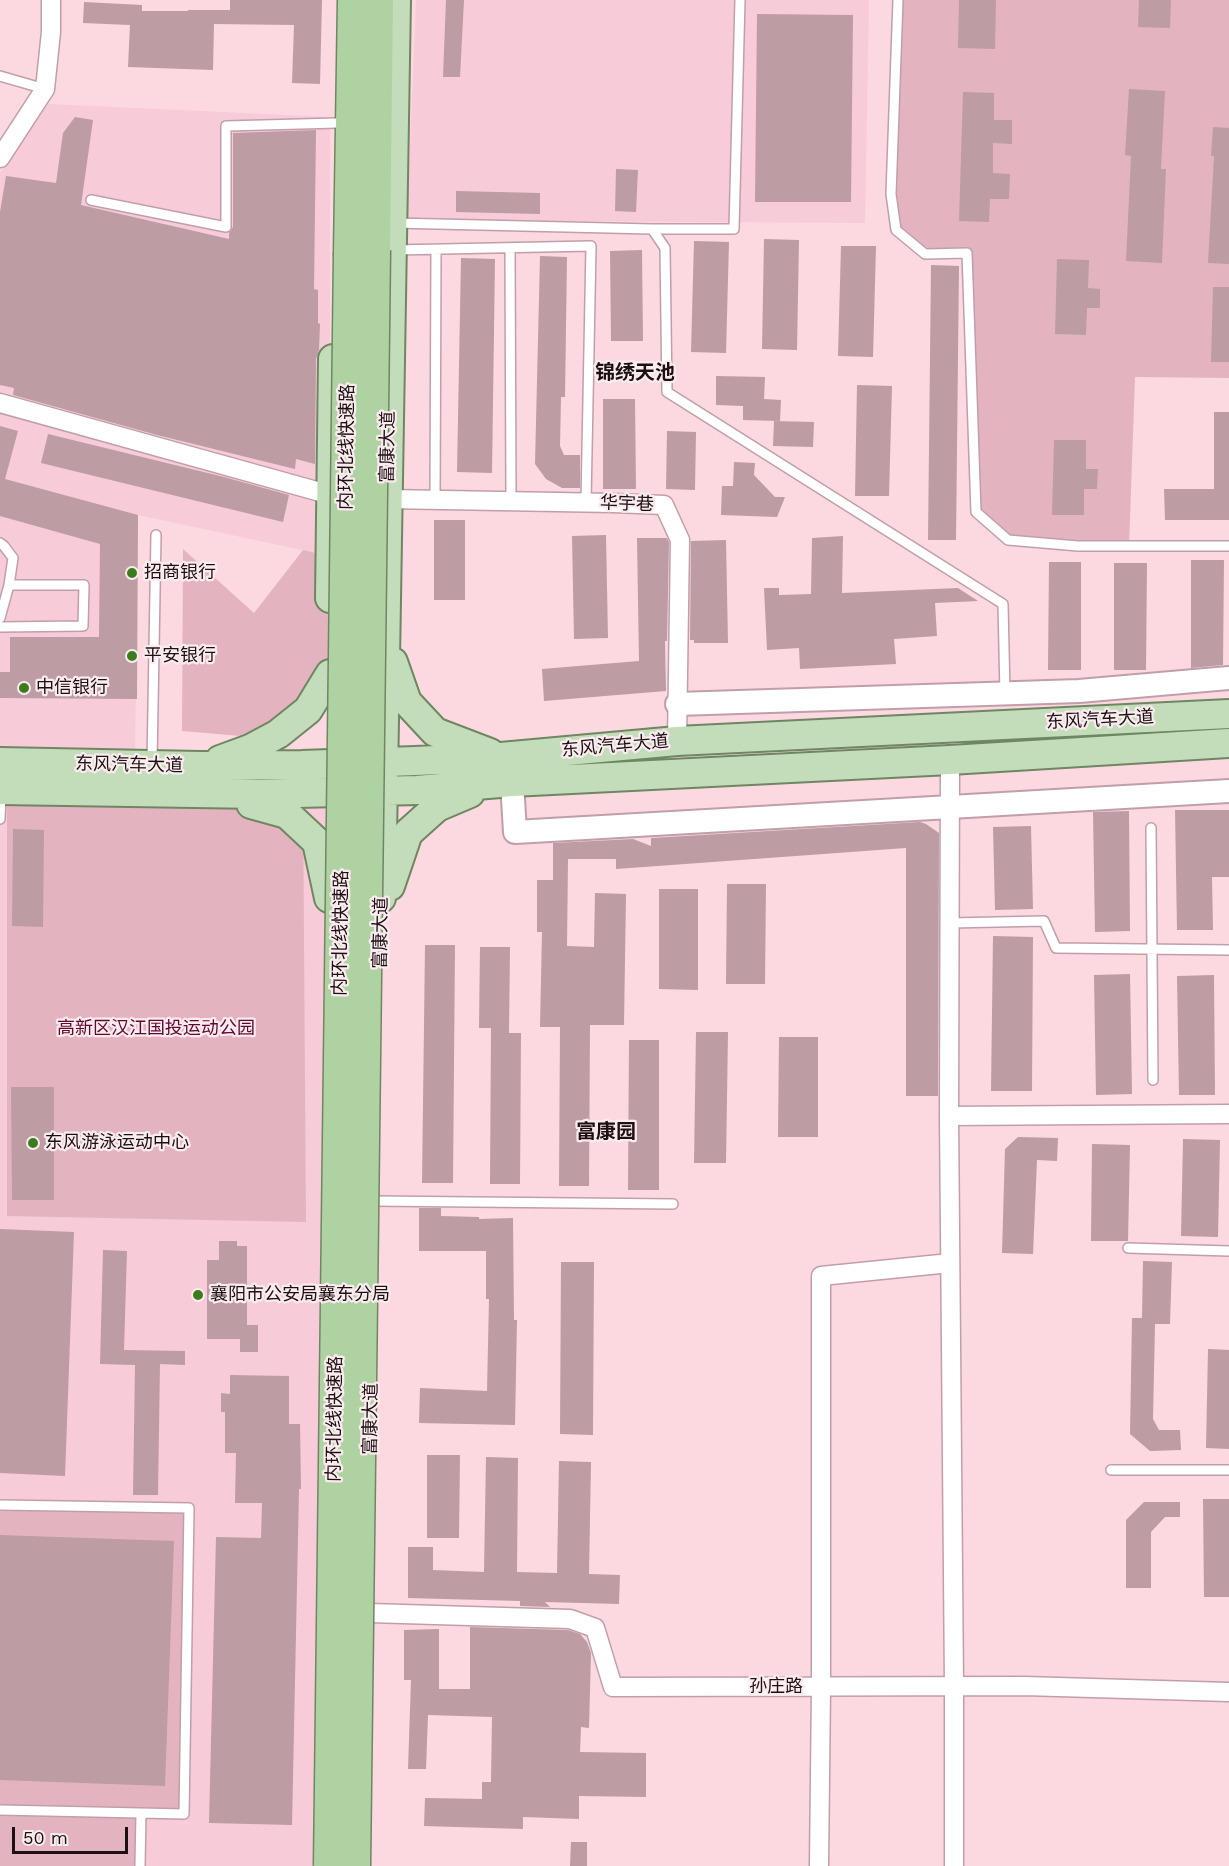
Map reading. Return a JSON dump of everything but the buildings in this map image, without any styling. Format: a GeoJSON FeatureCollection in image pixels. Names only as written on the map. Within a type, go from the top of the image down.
{"type":"FeatureCollection","features":[{"type":"Feature","properties":{"kind":"highway","name":"内环北线快速路"},"geometry":{"type":"LineString","coordinates":[[329,1866],[353,0]]}},
{"type":"Feature","properties":{"kind":"highway","name":"内环北线快速路"},"geometry":{"type":"LineString","coordinates":[[355,1866],[378,0]]}},
{"type":"Feature","properties":{"kind":"main road"},"geometry":{"type":"LineString","coordinates":[[319,1866],[330,793],[330,495],[339,0]]}},
{"type":"Feature","properties":{"kind":"main road","name":"富康大道"},"geometry":{"type":"LineString","coordinates":[[366,1866],[374,1202],[385,762],[396,0]]}},
{"type":"Feature","properties":{"kind":"main road"},"geometry":{"type":"LineString","coordinates":[[386,641],[407,702],[435,732],[501,757]]}},
{"type":"Feature","properties":{"kind":"main road"},"geometry":{"type":"LineString","coordinates":[[205,766],[250,749],[278,734],[308,710],[330,674]]}},
{"type":"Feature","properties":{"kind":"main road","name":"东风汽车大道"},"geometry":{"type":"LineString","coordinates":[[0,762],[205,766],[385,762],[501,757],[677,741],[1229,714]]}},
{"type":"Feature","properties":{"kind":"main road","name":"东风汽车大道"},"geometry":{"type":"LineString","coordinates":[[0,790],[214,794],[417,790],[503,783],[1229,743]]}},
{"type":"Feature","properties":{"kind":"main road"},"geometry":{"type":"LineString","coordinates":[[381,914],[408,833],[437,807],[503,783]]}},
{"type":"Feature","properties":{"kind":"main road"},"geometry":{"type":"LineString","coordinates":[[214,794],[287,814],[317,842],[329,898]]}},
{"type":"Feature","properties":{"kind":"street"},"geometry":{"type":"LineString","coordinates":[[0,158],[45,89],[51,32],[51,0]]}},
{"type":"Feature","properties":{"kind":"street"},"geometry":{"type":"LineString","coordinates":[[0,403],[330,495]]}},
{"type":"Feature","properties":{"kind":"street","name":"华宇巷"},"geometry":{"type":"LineString","coordinates":[[387,499],[664,505],[680,540],[677,741]]}},
{"type":"Feature","properties":{"kind":"street"},"geometry":{"type":"LineString","coordinates":[[677,704],[1079,691],[1229,678]]}},
{"type":"Feature","properties":{"kind":"street"},"geometry":{"type":"LineString","coordinates":[[950,760],[949,1116],[954,1866]]}},
{"type":"Feature","properties":{"kind":"street"},"geometry":{"type":"LineString","coordinates":[[503,783],[514,832],[1229,791]]}},
{"type":"Feature","properties":{"kind":"street"},"geometry":{"type":"LineString","coordinates":[[949,1116],[1229,1114]]}},
{"type":"Feature","properties":{"kind":"street"},"geometry":{"type":"LineString","coordinates":[[819,1866],[821,1276],[950,1263]]}},
{"type":"Feature","properties":{"kind":"street","name":"孙庄路"},"geometry":{"type":"LineString","coordinates":[[369,1613],[570,1619],[595,1628],[613,1687],[1024,1686],[1229,1692]]}},
{"type":"Feature","properties":{"kind":"lane"},"geometry":{"type":"LineString","coordinates":[[392,236],[734,229],[740,0]]}},
{"type":"Feature","properties":{"kind":"lane"},"geometry":{"type":"LineString","coordinates":[[898,0],[891,194],[896,230],[925,254],[967,254],[976,512],[1008,540],[1078,546],[1229,546]]}},
{"type":"Feature","properties":{"kind":"lane"},"geometry":{"type":"LineString","coordinates":[[0,76],[45,89]]}},
{"type":"Feature","properties":{"kind":"lane"},"geometry":{"type":"LineString","coordinates":[[91,200],[226,227],[226,126],[337,123]]}},
{"type":"Feature","properties":{"kind":"lane"},"geometry":{"type":"LineString","coordinates":[[652,229],[665,248],[667,393],[1004,603],[1005,694]]}},
{"type":"Feature","properties":{"kind":"lane"},"geometry":{"type":"LineString","coordinates":[[392,236],[436,250],[591,246],[586,502]]}},
{"type":"Feature","properties":{"kind":"lane"},"geometry":{"type":"LineString","coordinates":[[510,248],[511,501]]}},
{"type":"Feature","properties":{"kind":"lane"},"geometry":{"type":"LineString","coordinates":[[435,500],[436,250]]}},
{"type":"Feature","properties":{"kind":"lane"},"geometry":{"type":"LineString","coordinates":[[152,765],[156,535]]}},
{"type":"Feature","properties":{"kind":"lane"},"geometry":{"type":"LineString","coordinates":[[0,543],[13,558],[9,585],[0,618]]}},
{"type":"Feature","properties":{"kind":"lane"},"geometry":{"type":"LineString","coordinates":[[0,627],[83,626],[84,585],[9,585]]}},
{"type":"Feature","properties":{"kind":"lane"},"geometry":{"type":"LineString","coordinates":[[0,790],[0,819]]}},
{"type":"Feature","properties":{"kind":"lane"},"geometry":{"type":"LineString","coordinates":[[1151,828],[1153,1080]]}},
{"type":"Feature","properties":{"kind":"lane"},"geometry":{"type":"LineString","coordinates":[[950,923],[1044,921],[1056,948],[1229,950]]}},
{"type":"Feature","properties":{"kind":"lane"},"geometry":{"type":"LineString","coordinates":[[374,1202],[673,1204]]}},
{"type":"Feature","properties":{"kind":"lane"},"geometry":{"type":"LineString","coordinates":[[1128,1248],[1229,1251]]}},
{"type":"Feature","properties":{"kind":"lane"},"geometry":{"type":"LineString","coordinates":[[1111,1470],[1229,1470]]}},
{"type":"Feature","properties":{"kind":"lane"},"geometry":{"type":"LineString","coordinates":[[0,1505],[189,1508],[184,1814],[0,1810]]}},
{"type":"Feature","properties":{"kind":"lane"},"geometry":{"type":"LineString","coordinates":[[140,1866],[141,1813]]}},
{"type":"Feature","properties":{"kind":"shaded area"},"geometry":{"type":"Polygon","coordinates":[[[416,0],[869,0],[865,223],[407,220],[416,0]]]}},
{"type":"Feature","properties":{"kind":"shaded area"},"geometry":{"type":"Polygon","coordinates":[[[48,104],[330,117],[330,556],[138,515],[135,753],[0,752],[0,173],[48,104]]]}},
{"type":"Feature","properties":{"kind":"shaded area"},"geometry":{"type":"Polygon","coordinates":[[[0,771],[355,777],[341,1866],[0,1866],[0,771]]]}},
{"type":"Feature","properties":{"kind":"green space"},"geometry":{"type":"Polygon","coordinates":[[[898,0],[1229,0],[1229,378],[1135,377],[1129,546],[1008,540],[976,512],[967,254],[925,254],[896,230],[891,194],[898,0]]]}},
{"type":"Feature","properties":{"kind":"green space"},"geometry":{"type":"Polygon","coordinates":[[[183,549],[254,613],[303,550],[330,556],[330,660],[319,677],[273,730],[241,736],[182,731],[183,549]]]}},
{"type":"Feature","properties":{"kind":"green space","name":"高新区汉江国投运动公园"},"geometry":{"type":"Polygon","coordinates":[[[7,790],[303,794],[306,1222],[7,1216],[7,790]]]}},
{"type":"Feature","properties":{"kind":"green space"},"geometry":{"type":"Polygon","coordinates":[[[0,1505],[189,1508],[184,1814],[141,1813],[140,1866],[0,1866],[0,1505]]]}},
{"type":"Feature","properties":{"kind":"place","name":"招商银行"},"geometry":{"type":"Point","coordinates":[132,573]}},
{"type":"Feature","properties":{"kind":"place","name":"平安银行"},"geometry":{"type":"Point","coordinates":[132,656]}},
{"type":"Feature","properties":{"kind":"place","name":"中信银行"},"geometry":{"type":"Point","coordinates":[24,688]}},
{"type":"Feature","properties":{"kind":"place","name":"东风游泳运动中心"},"geometry":{"type":"Point","coordinates":[33,1143]}},
{"type":"Feature","properties":{"kind":"place","name":"襄阳市公安局襄东分局"},"geometry":{"type":"Point","coordinates":[198,1295]}},
{"type":"Feature","properties":{"kind":"district","name":"锦绣天池"},"geometry":{"type":"Point","coordinates":[635,373]}},
{"type":"Feature","properties":{"kind":"district","name":"富康园"},"geometry":{"type":"Point","coordinates":[606,1132]}}]}
